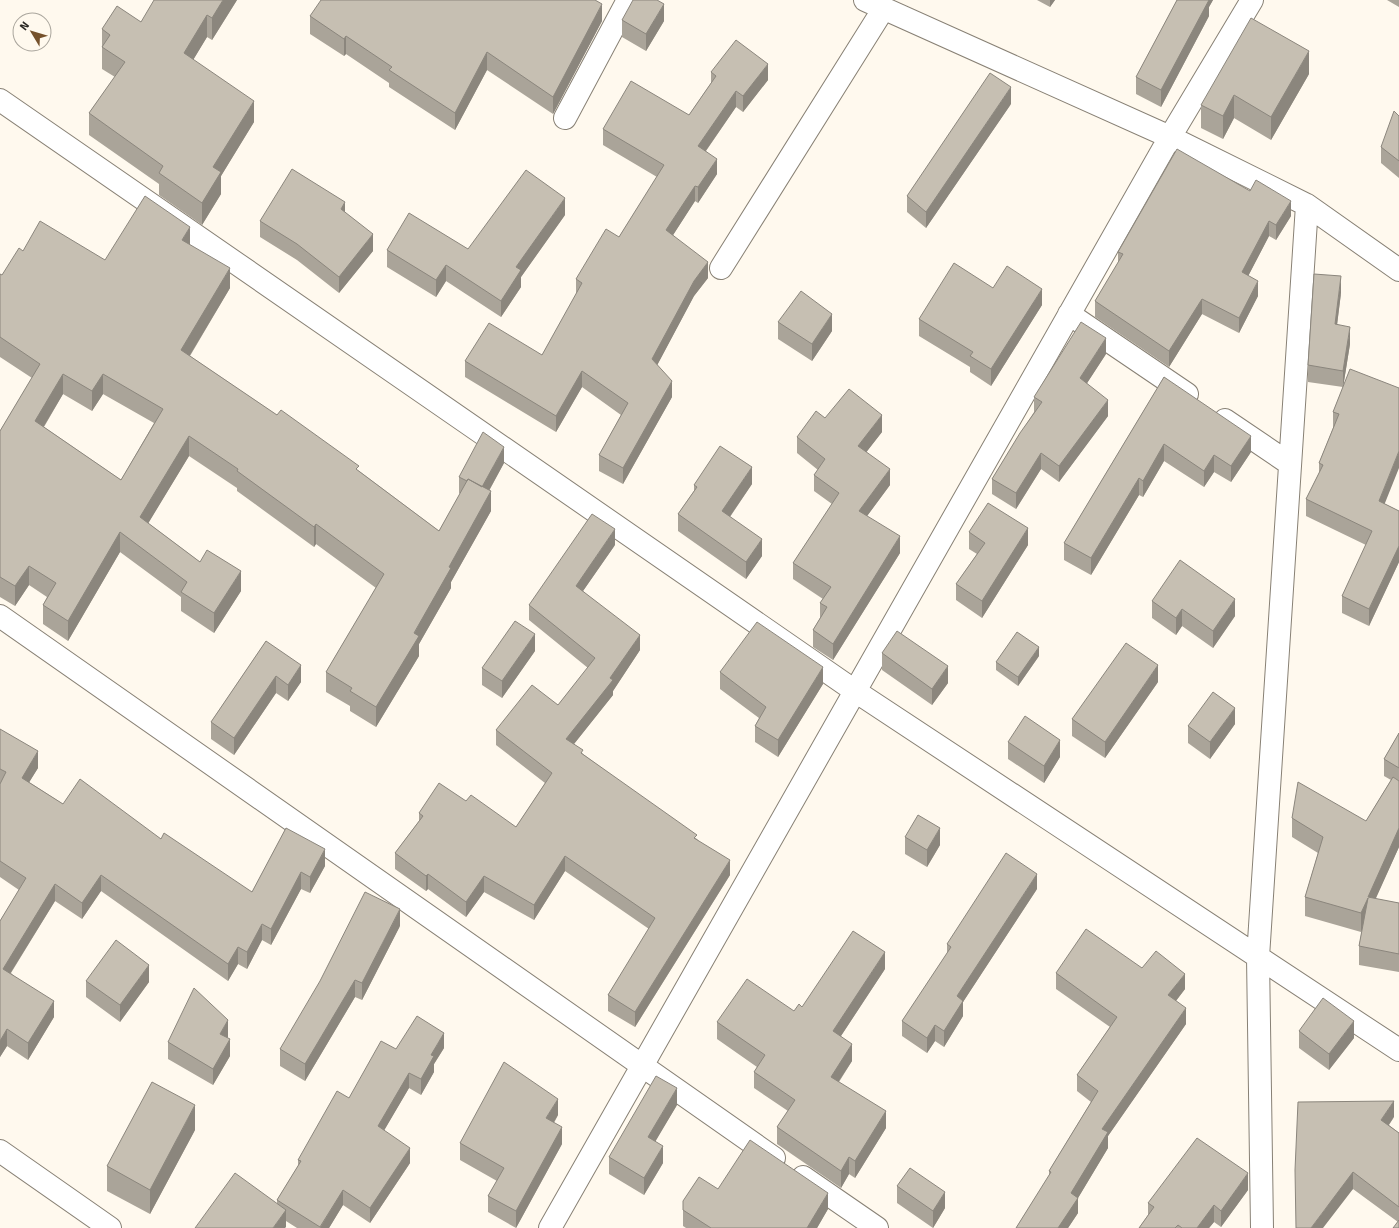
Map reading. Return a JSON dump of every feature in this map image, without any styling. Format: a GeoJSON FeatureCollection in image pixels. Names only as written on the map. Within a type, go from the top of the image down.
{"type":"FeatureCollection","features":[{"type":"Feature","properties":{"kind":"street"},"geometry":{"type":"LineString","coordinates":[[565,118],[628,0]]}},
{"type":"Feature","properties":{"kind":"street"},"geometry":{"type":"LineString","coordinates":[[550,1228],[1170,137],[1252,0]]}},
{"type":"Feature","properties":{"kind":"street"},"geometry":{"type":"LineString","coordinates":[[721,268],[875,4],[1170,137],[1307,205],[1399,270]]}},
{"type":"Feature","properties":{"kind":"street"},"geometry":{"type":"LineString","coordinates":[[0,100],[855,691],[1399,1050]]}},
{"type":"Feature","properties":{"kind":"street"},"geometry":{"type":"LineString","coordinates":[[1262,1228],[1258,957],[1307,205]]}},
{"type":"Feature","properties":{"kind":"street"},"geometry":{"type":"LineString","coordinates":[[1069,314],[1290,464]]}},
{"type":"Feature","properties":{"kind":"street"},"geometry":{"type":"LineString","coordinates":[[0,616],[642,1066],[877,1228]]}},
{"type":"Feature","properties":{"kind":"street"},"geometry":{"type":"LineString","coordinates":[[0,1151],[110,1228]]}},
{"type":"Feature","properties":{"kind":"building"},"geometry":{"type":"Polygon","coordinates":[[[154,0],[223,0],[212,18],[207,15],[184,53],[254,101],[213,167],[221,172],[202,203],[159,173],[163,166],[89,113],[125,62],[102,47],[110,35],[102,29],[117,6],[141,22],[154,0]]]}},
{"type":"Feature","properties":{"kind":"building"},"geometry":{"type":"Polygon","coordinates":[[[321,0],[595,0],[602,4],[553,97],[487,52],[455,113],[389,70],[392,67],[346,36],[344,39],[310,16],[321,0]]]}},
{"type":"Feature","properties":{"kind":"building"},"geometry":{"type":"Polygon","coordinates":[[[633,0],[657,0],[664,4],[646,34],[622,20],[633,0]]]}},
{"type":"Feature","properties":{"kind":"building"},"geometry":{"type":"Polygon","coordinates":[[[1177,0],[1209,0],[1161,90],[1136,77],[1177,0]]]}},
{"type":"Feature","properties":{"kind":"building"},"geometry":{"type":"Polygon","coordinates":[[[1251,18],[1309,51],[1271,117],[1234,95],[1223,116],[1201,105],[1251,18]]]}},
{"type":"Feature","properties":{"kind":"building"},"geometry":{"type":"Polygon","coordinates":[[[736,40],[768,64],[743,96],[736,91],[698,146],[717,159],[698,187],[695,186],[666,230],[708,262],[694,281],[652,359],[672,381],[623,468],[599,455],[628,403],[582,371],[556,416],[465,361],[489,323],[542,355],[582,283],[576,279],[606,229],[619,237],[664,165],[603,129],[631,81],[689,115],[716,76],[711,72],[736,40]]]}},
{"type":"Feature","properties":{"kind":"building"},"geometry":{"type":"Polygon","coordinates":[[[990,73],[1011,87],[926,212],[907,196],[990,73]]]}},
{"type":"Feature","properties":{"kind":"building"},"geometry":{"type":"Polygon","coordinates":[[[1394,111],[1399,116],[1399,161],[1381,147],[1394,111]]]}},
{"type":"Feature","properties":{"kind":"building"},"geometry":{"type":"Polygon","coordinates":[[[1177,149],[1250,191],[1256,180],[1291,201],[1276,225],[1269,221],[1242,272],[1258,281],[1239,318],[1202,299],[1169,351],[1095,301],[1123,254],[1118,252],[1177,149]]]}},
{"type":"Feature","properties":{"kind":"building"},"geometry":{"type":"Polygon","coordinates":[[[292,169],[345,202],[341,209],[373,234],[339,277],[297,244],[260,221],[292,169]]]}},
{"type":"Feature","properties":{"kind":"building"},"geometry":{"type":"Polygon","coordinates":[[[526,170],[565,198],[516,267],[521,270],[501,301],[446,265],[436,280],[387,250],[409,213],[468,249],[526,170]]]}},
{"type":"Feature","properties":{"kind":"building"},"geometry":{"type":"Polygon","coordinates":[[[145,196],[190,227],[182,240],[230,268],[181,350],[277,415],[281,410],[359,466],[356,469],[439,531],[468,479],[491,491],[449,567],[451,568],[414,633],[419,636],[376,707],[350,691],[352,688],[326,672],[384,574],[316,524],[314,527],[237,471],[238,469],[189,436],[140,517],[200,562],[207,550],[241,571],[214,613],[181,592],[187,582],[120,532],[68,621],[43,605],[56,583],[29,566],[15,586],[0,577],[0,431],[40,364],[0,337],[0,274],[2,275],[19,248],[23,251],[40,221],[105,260],[145,196]],[[63,374],[35,421],[121,480],[163,409],[103,374],[92,391],[63,374]]]}},
{"type":"Feature","properties":{"kind":"building"},"geometry":{"type":"Polygon","coordinates":[[[954,263],[993,288],[1007,266],[1042,289],[991,369],[970,356],[973,352],[919,319],[954,263]]]}},
{"type":"Feature","properties":{"kind":"building"},"geometry":{"type":"Polygon","coordinates":[[[1314,274],[1341,276],[1335,324],[1350,327],[1343,371],[1308,365],[1314,274]]]}},
{"type":"Feature","properties":{"kind":"building"},"geometry":{"type":"Polygon","coordinates":[[[801,291],[832,314],[812,344],[778,322],[801,291]]]}},
{"type":"Feature","properties":{"kind":"building"},"geometry":{"type":"Polygon","coordinates":[[[1081,322],[1106,338],[1080,378],[1108,400],[1059,466],[1041,453],[1016,493],[992,479],[1020,433],[1042,402],[1034,397],[1081,322]]]}},
{"type":"Feature","properties":{"kind":"building"},"geometry":{"type":"Polygon","coordinates":[[[1350,369],[1399,388],[1399,451],[1379,501],[1399,511],[1399,546],[1369,609],[1342,596],[1372,531],[1306,499],[1323,465],[1319,463],[1339,414],[1333,412],[1350,369]]]}},
{"type":"Feature","properties":{"kind":"building"},"geometry":{"type":"Polygon","coordinates":[[[1164,377],[1251,436],[1231,466],[1214,455],[1204,471],[1164,444],[1143,481],[1139,478],[1091,558],[1064,543],[1164,377]]]}},
{"type":"Feature","properties":{"kind":"building"},"geometry":{"type":"Polygon","coordinates":[[[849,389],[882,415],[858,446],[890,469],[859,511],[900,536],[833,644],[813,630],[827,607],[820,603],[831,587],[793,563],[839,493],[814,475],[825,459],[797,437],[816,411],[825,418],[849,389]]]}},
{"type":"Feature","properties":{"kind":"building"},"geometry":{"type":"Polygon","coordinates":[[[483,432],[504,447],[482,487],[468,479],[467,481],[459,477],[483,432]]]}},
{"type":"Feature","properties":{"kind":"building"},"geometry":{"type":"Polygon","coordinates":[[[720,446],[752,467],[722,511],[762,539],[746,562],[678,514],[697,487],[694,485],[720,446]]]}},
{"type":"Feature","properties":{"kind":"building"},"geometry":{"type":"Polygon","coordinates":[[[988,503],[1028,528],[982,601],[956,584],[985,543],[969,532],[988,503]]]}},
{"type":"Feature","properties":{"kind":"building"},"geometry":{"type":"Polygon","coordinates":[[[592,514],[615,529],[576,586],[640,635],[610,678],[613,680],[566,739],[583,750],[581,753],[697,835],[694,838],[730,860],[635,1012],[608,995],[655,918],[565,856],[534,905],[484,876],[466,902],[428,874],[426,876],[395,853],[423,816],[419,813],[439,783],[466,801],[471,795],[516,827],[552,773],[496,730],[532,685],[558,705],[595,658],[529,605],[592,514]]]}},
{"type":"Feature","properties":{"kind":"building"},"geometry":{"type":"Polygon","coordinates":[[[1180,560],[1235,599],[1213,631],[1182,609],[1176,618],[1152,601],[1180,560]]]}},
{"type":"Feature","properties":{"kind":"building"},"geometry":{"type":"Polygon","coordinates":[[[515,621],[535,634],[502,681],[482,668],[515,621]]]}},
{"type":"Feature","properties":{"kind":"building"},"geometry":{"type":"Polygon","coordinates":[[[757,622],[823,667],[778,740],[755,726],[766,707],[720,672],[757,622]]]}},
{"type":"Feature","properties":{"kind":"building"},"geometry":{"type":"Polygon","coordinates":[[[897,631],[948,666],[932,689],[882,653],[897,631]]]}},
{"type":"Feature","properties":{"kind":"building"},"geometry":{"type":"Polygon","coordinates":[[[1017,632],[1039,647],[1018,677],[996,662],[1017,632]]]}},
{"type":"Feature","properties":{"kind":"building"},"geometry":{"type":"Polygon","coordinates":[[[266,641],[301,665],[288,685],[276,676],[234,738],[211,722],[266,641]]]}},
{"type":"Feature","properties":{"kind":"building"},"geometry":{"type":"Polygon","coordinates":[[[1126,643],[1158,665],[1105,742],[1072,719],[1126,643]]]}},
{"type":"Feature","properties":{"kind":"building"},"geometry":{"type":"Polygon","coordinates":[[[1213,692],[1235,708],[1210,742],[1188,726],[1213,692]]]}},
{"type":"Feature","properties":{"kind":"building"},"geometry":{"type":"Polygon","coordinates":[[[1025,716],[1060,740],[1044,766],[1008,742],[1025,716]]]}},
{"type":"Feature","properties":{"kind":"building"},"geometry":{"type":"Polygon","coordinates":[[[0,729],[38,751],[22,778],[63,804],[80,779],[161,839],[164,833],[252,892],[286,828],[325,849],[310,877],[301,872],[271,929],[262,924],[247,952],[238,947],[228,964],[101,875],[82,903],[55,884],[3,969],[54,1001],[28,1043],[7,1029],[0,1041],[0,921],[26,878],[0,861],[0,784],[6,772],[0,769],[0,729]]]}},
{"type":"Feature","properties":{"kind":"building"},"geometry":{"type":"Polygon","coordinates":[[[1399,733],[1399,768],[1384,759],[1399,733]]]}},
{"type":"Feature","properties":{"kind":"building"},"geometry":{"type":"Polygon","coordinates":[[[1393,777],[1399,781],[1399,828],[1368,897],[1399,903],[1399,954],[1359,946],[1368,898],[1361,913],[1305,897],[1323,837],[1292,818],[1298,782],[1366,821],[1393,777]]]}},
{"type":"Feature","properties":{"kind":"building"},"geometry":{"type":"Polygon","coordinates":[[[918,815],[940,828],[927,850],[905,837],[918,815]]]}},
{"type":"Feature","properties":{"kind":"building"},"geometry":{"type":"Polygon","coordinates":[[[1006,853],[1037,874],[957,996],[963,1001],[944,1031],[935,1025],[927,1038],[902,1021],[951,947],[947,944],[1006,853]]]}},
{"type":"Feature","properties":{"kind":"building"},"geometry":{"type":"Polygon","coordinates":[[[365,892],[400,909],[362,983],[355,980],[305,1064],[280,1049],[320,981],[365,892]]]}},
{"type":"Feature","properties":{"kind":"building"},"geometry":{"type":"Polygon","coordinates":[[[1086,929],[1142,968],[1156,951],[1185,974],[1168,995],[1186,1008],[1102,1129],[1108,1132],[1071,1193],[1078,1198],[1058,1228],[1016,1228],[1051,1172],[1049,1171],[1098,1091],[1077,1075],[1117,1017],[1056,973],[1086,929]]]}},
{"type":"Feature","properties":{"kind":"building"},"geometry":{"type":"Polygon","coordinates":[[[853,931],[885,952],[833,1031],[852,1044],[831,1077],[886,1111],[855,1161],[849,1157],[841,1171],[777,1127],[795,1100],[754,1072],[765,1055],[717,1022],[747,979],[794,1011],[799,1004],[802,1007],[853,931]]]}},
{"type":"Feature","properties":{"kind":"building"},"geometry":{"type":"Polygon","coordinates":[[[116,940],[149,965],[120,1005],[86,981],[116,940]]]}},
{"type":"Feature","properties":{"kind":"building"},"geometry":{"type":"Polygon","coordinates":[[[194,988],[228,1020],[220,1034],[230,1039],[213,1069],[168,1042],[194,988]]]}},
{"type":"Feature","properties":{"kind":"building"},"geometry":{"type":"Polygon","coordinates":[[[1323,998],[1354,1021],[1329,1054],[1299,1031],[1323,998]]]}},
{"type":"Feature","properties":{"kind":"building"},"geometry":{"type":"Polygon","coordinates":[[[417,1016],[444,1033],[431,1055],[434,1056],[421,1079],[409,1073],[378,1126],[410,1148],[370,1208],[343,1190],[320,1227],[277,1200],[301,1161],[298,1160],[337,1091],[349,1098],[381,1041],[396,1049],[417,1016]]]}},
{"type":"Feature","properties":{"kind":"building"},"geometry":{"type":"Polygon","coordinates":[[[504,1062],[558,1099],[546,1118],[562,1127],[516,1211],[488,1196],[504,1168],[460,1143],[504,1062]]]}},
{"type":"Feature","properties":{"kind":"building"},"geometry":{"type":"Polygon","coordinates":[[[656,1076],[677,1088],[648,1137],[663,1146],[644,1178],[609,1157],[656,1076]]]}},
{"type":"Feature","properties":{"kind":"building"},"geometry":{"type":"Polygon","coordinates":[[[152,1082],[195,1105],[150,1190],[107,1166],[152,1082]]]}},
{"type":"Feature","properties":{"kind":"building"},"geometry":{"type":"Polygon","coordinates":[[[1394,1101],[1381,1120],[1399,1133],[1399,1207],[1353,1172],[1311,1228],[1296,1228],[1295,1170],[1298,1102],[1394,1101]]]}},
{"type":"Feature","properties":{"kind":"building"},"geometry":{"type":"Polygon","coordinates":[[[1197,1138],[1248,1173],[1221,1211],[1214,1205],[1197,1228],[1182,1228],[1178,1225],[1175,1228],[1139,1228],[1154,1207],[1148,1203],[1197,1138]]]}},
{"type":"Feature","properties":{"kind":"building"},"geometry":{"type":"Polygon","coordinates":[[[750,1140],[828,1193],[807,1228],[711,1228],[683,1210],[683,1201],[699,1177],[718,1189],[750,1140]]]}},
{"type":"Feature","properties":{"kind":"building"},"geometry":{"type":"Polygon","coordinates":[[[910,1168],[945,1192],[933,1211],[897,1186],[910,1168]]]}},
{"type":"Feature","properties":{"kind":"building"},"geometry":{"type":"Polygon","coordinates":[[[235,1173],[286,1210],[273,1228],[195,1228],[235,1173]]]}},
{"type":"Feature","properties":{"kind":"building"},"geometry":{"type":"Polygon","coordinates":[[[1399,1220],[1399,1228],[1393,1228],[1399,1220]]]}}]}
